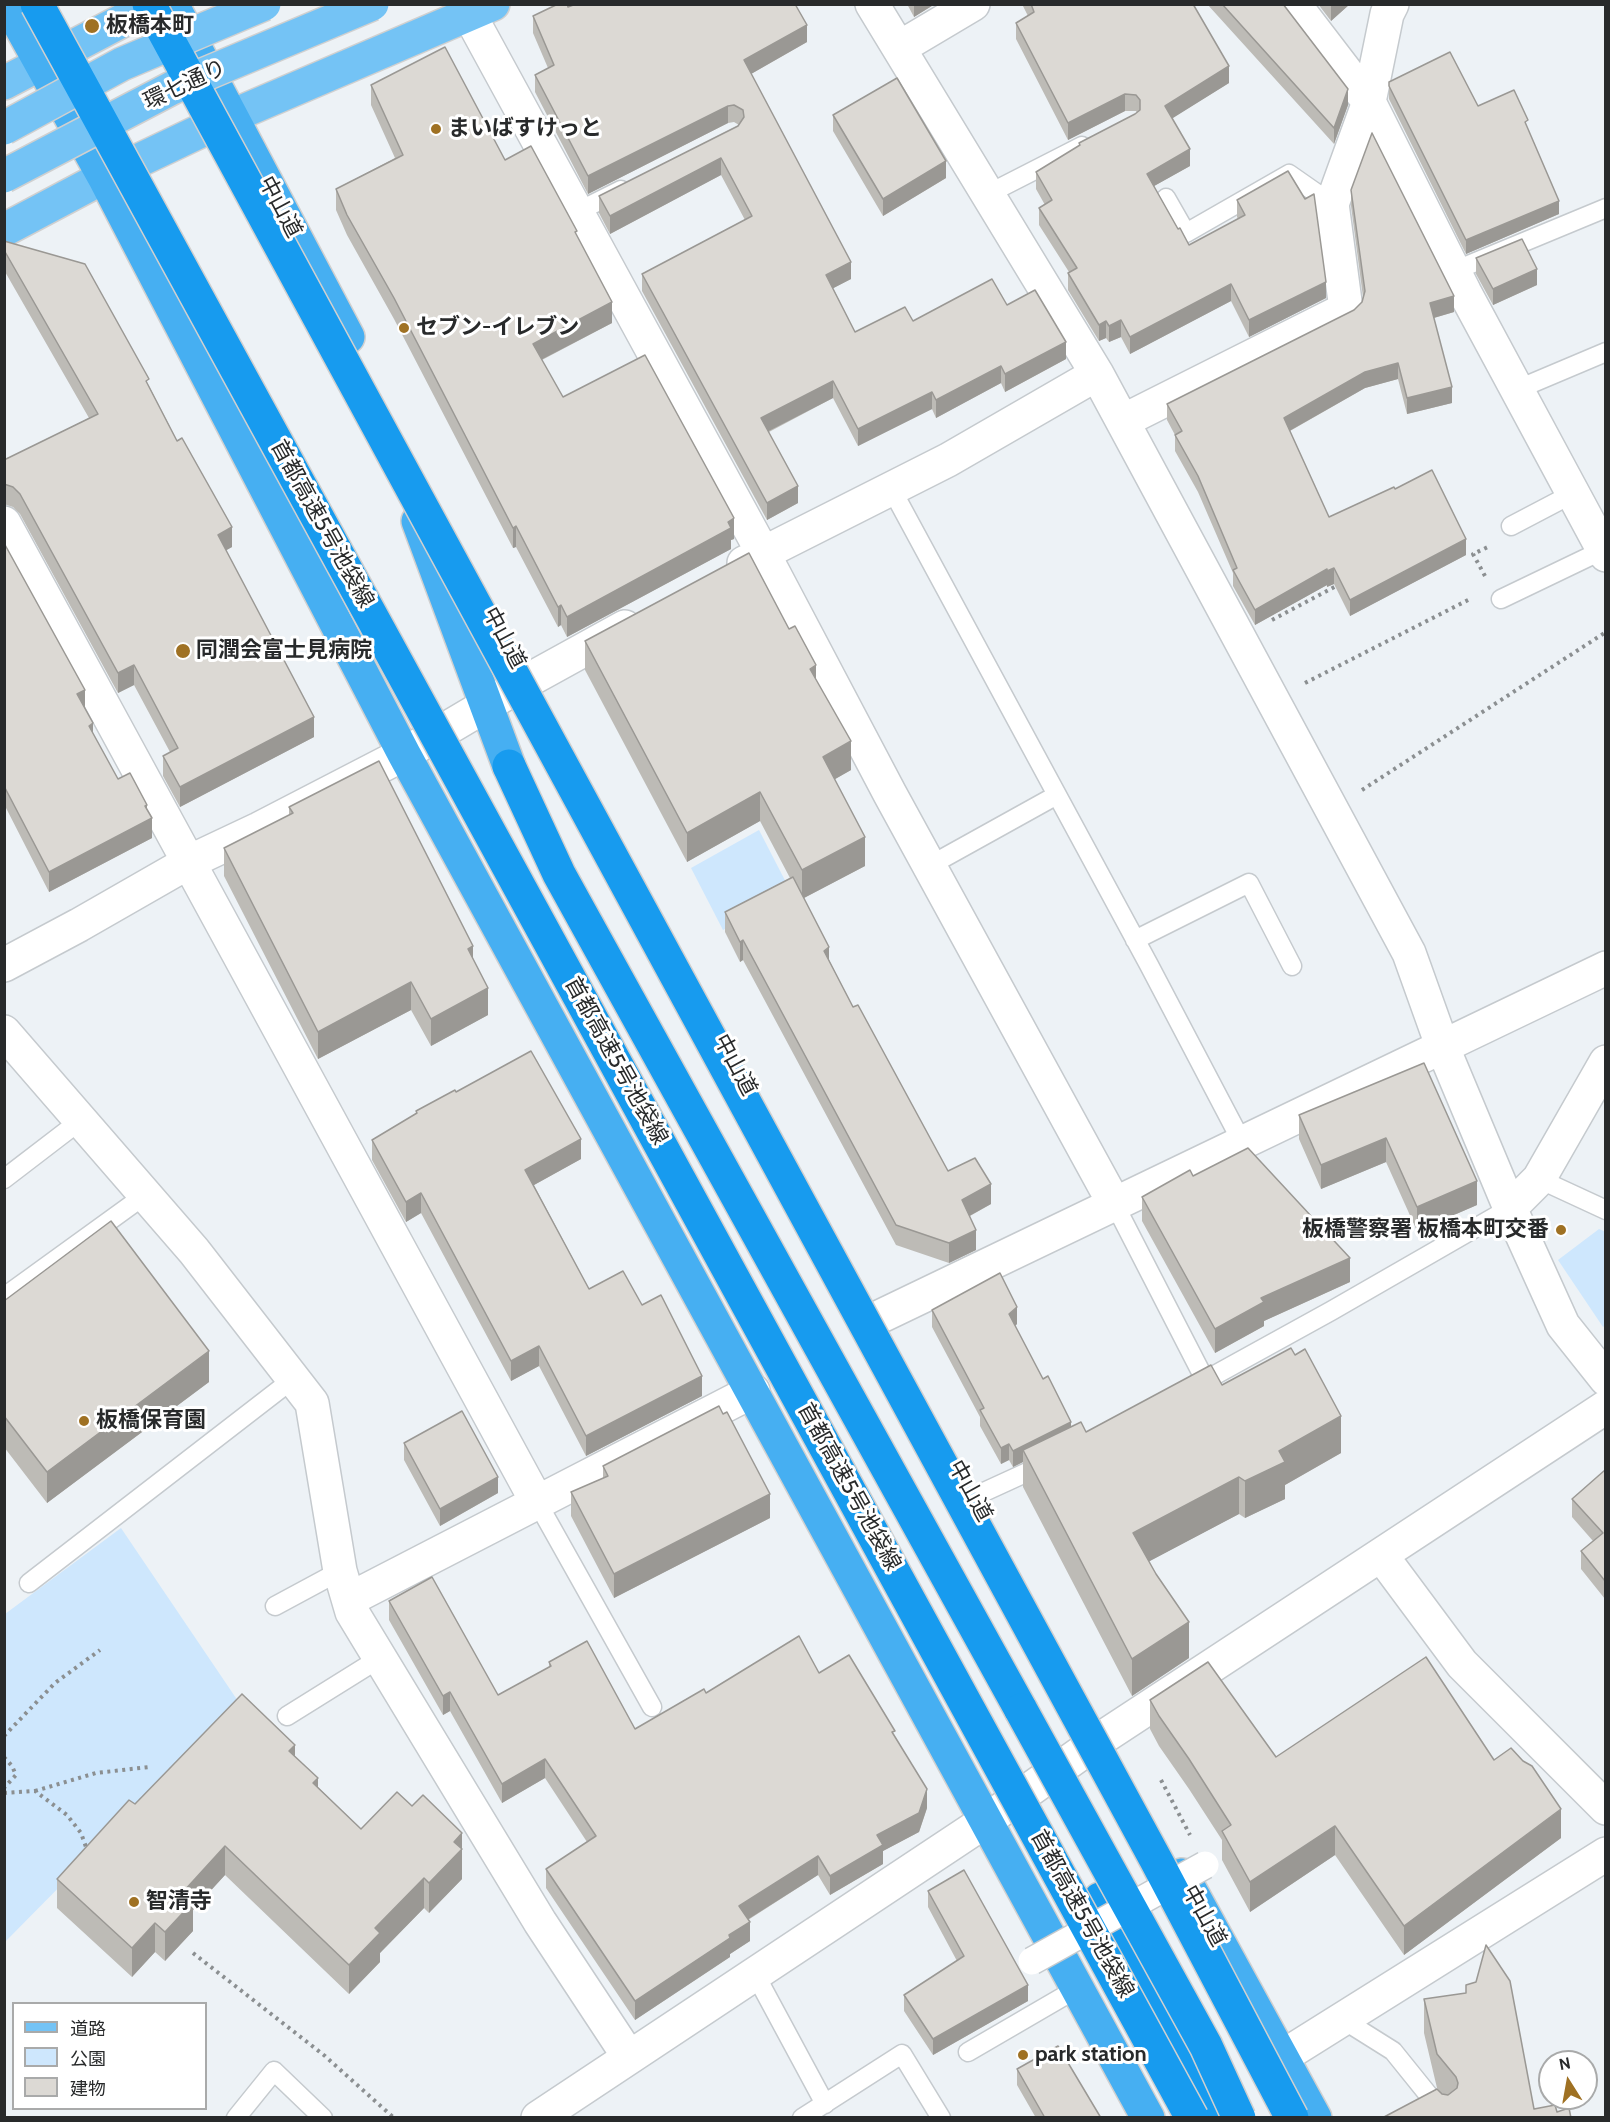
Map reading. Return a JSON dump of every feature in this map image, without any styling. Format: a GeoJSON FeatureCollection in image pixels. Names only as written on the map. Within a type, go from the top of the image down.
{"type":"FeatureCollection","features":[{"type":"Feature","properties":{"kind":"highway"},"geometry":{"type":"LineString","coordinates":[[8,4],[104,177],[404,754],[1148,2118]]}},
{"type":"Feature","properties":{"kind":"highway","name":"首都高速5号池袋線"},"geometry":{"type":"LineString","coordinates":[[38,4],[1192,2118]]}},
{"type":"Feature","properties":{"kind":"highway"},"geometry":{"type":"LineString","coordinates":[[149,4],[1138,1828],[1292,2118]]}},
{"type":"Feature","properties":{"kind":"highway","name":"中山道"},"geometry":{"type":"LineString","coordinates":[[172,4],[527,681],[873,1320],[1315,2118]]}},
{"type":"Feature","properties":{"kind":"highway"},"geometry":{"type":"LineString","coordinates":[[355,351],[509,766],[560,874],[1201,2036],[1239,2118]]}},
{"type":"Feature","properties":{"kind":"highway"},"geometry":{"type":"LineString","coordinates":[[987,1820],[1100,1899],[1221,2118]]}},
{"type":"Feature","properties":{"kind":"main road"},"geometry":{"type":"LineString","coordinates":[[4,84],[154,4]]}},
{"type":"Feature","properties":{"kind":"main road","name":"環七通り"},"geometry":{"type":"LineString","coordinates":[[4,128],[122,64],[264,4]]}},
{"type":"Feature","properties":{"kind":"main road","name":"環七通り"},"geometry":{"type":"LineString","coordinates":[[4,177],[172,88],[372,4]]}},
{"type":"Feature","properties":{"kind":"main road"},"geometry":{"type":"LineString","coordinates":[[4,230],[104,177],[232,116],[481,9]]}},
{"type":"Feature","properties":{"kind":"street"},"geometry":{"type":"LineString","coordinates":[[872,4],[1097,374],[1408,953],[1443,1048],[1510,1208],[1563,1325],[1605,1379]]}},
{"type":"Feature","properties":{"kind":"street"},"geometry":{"type":"LineString","coordinates":[[899,48],[973,4]]}},
{"type":"Feature","properties":{"kind":"street"},"geometry":{"type":"LineString","coordinates":[[1294,4],[1369,102],[1516,390],[1604,553]]}},
{"type":"Feature","properties":{"kind":"street"},"geometry":{"type":"LineString","coordinates":[[1123,421],[1346,309],[1332,204],[1369,102],[1387,14],[1392,4]]}},
{"type":"Feature","properties":{"kind":"street"},"geometry":{"type":"LineString","coordinates":[[481,9],[577,212],[929,866],[1115,1205]]}},
{"type":"Feature","properties":{"kind":"street"},"geometry":{"type":"LineString","coordinates":[[715,578],[948,459],[1097,374]]}},
{"type":"Feature","properties":{"kind":"street"},"geometry":{"type":"LineString","coordinates":[[4,523],[537,1502]]}},
{"type":"Feature","properties":{"kind":"street"},"geometry":{"type":"LineString","coordinates":[[4,964],[79,925],[189,862],[259,829],[404,754],[527,681],[653,611]]}},
{"type":"Feature","properties":{"kind":"street"},"geometry":{"type":"LineString","coordinates":[[873,1320],[1443,1048],[1605,968]]}},
{"type":"Feature","properties":{"kind":"street"},"geometry":{"type":"LineString","coordinates":[[9,1045],[81,1120],[194,1251],[312,1403],[352,1612],[540,1922],[629,2057]]}},
{"type":"Feature","properties":{"kind":"street"},"geometry":{"type":"LineString","coordinates":[[1510,1208],[1539,1179],[1605,1062]]}},
{"type":"Feature","properties":{"kind":"street"},"geometry":{"type":"LineString","coordinates":[[345,1585],[537,1502],[753,1391]]}},
{"type":"Feature","properties":{"kind":"street"},"geometry":{"type":"LineString","coordinates":[[538,2118],[987,1820],[1105,1736],[1605,1407]]}},
{"type":"Feature","properties":{"kind":"street"},"geometry":{"type":"LineString","coordinates":[[1381,1555],[1462,1664],[1605,1808]]}},
{"type":"Feature","properties":{"kind":"street"},"geometry":{"type":"LineString","coordinates":[[1282,2057],[1605,1854]]}},
{"type":"Feature","properties":{"kind":"street"},"geometry":{"type":"LineString","coordinates":[[1032,1961],[1205,1865]]}},
{"type":"Feature","properties":{"kind":"lane"},"geometry":{"type":"LineString","coordinates":[[988,194],[1099,137]]}},
{"type":"Feature","properties":{"kind":"lane"},"geometry":{"type":"LineString","coordinates":[[1166,198],[1186,233],[1289,174],[1332,204]]}},
{"type":"Feature","properties":{"kind":"lane"},"geometry":{"type":"LineString","coordinates":[[577,212],[639,181]]}},
{"type":"Feature","properties":{"kind":"lane"},"geometry":{"type":"LineString","coordinates":[[1454,271],[1605,208]]}},
{"type":"Feature","properties":{"kind":"lane"},"geometry":{"type":"LineString","coordinates":[[1516,390],[1605,352]]}},
{"type":"Feature","properties":{"kind":"lane"},"geometry":{"type":"LineString","coordinates":[[891,488],[1242,1143]]}},
{"type":"Feature","properties":{"kind":"lane"},"geometry":{"type":"LineString","coordinates":[[1511,526],[1572,494]]}},
{"type":"Feature","properties":{"kind":"lane"},"geometry":{"type":"LineString","coordinates":[[1502,599],[1604,553]]}},
{"type":"Feature","properties":{"kind":"lane"},"geometry":{"type":"LineString","coordinates":[[929,866],[1057,795]]}},
{"type":"Feature","properties":{"kind":"lane"},"geometry":{"type":"LineString","coordinates":[[1135,940],[1249,883],[1292,966]]}},
{"type":"Feature","properties":{"kind":"lane"},"geometry":{"type":"LineString","coordinates":[[4,1179],[81,1120]]}},
{"type":"Feature","properties":{"kind":"lane"},"geometry":{"type":"LineString","coordinates":[[1539,1179],[1605,1210]]}},
{"type":"Feature","properties":{"kind":"lane"},"geometry":{"type":"LineString","coordinates":[[4,1297],[145,1195]]}},
{"type":"Feature","properties":{"kind":"lane"},"geometry":{"type":"LineString","coordinates":[[1115,1205],[1205,1380]]}},
{"type":"Feature","properties":{"kind":"lane"},"geometry":{"type":"LineString","coordinates":[[1184,1391],[1331,1311],[1510,1208]]}},
{"type":"Feature","properties":{"kind":"lane"},"geometry":{"type":"LineString","coordinates":[[29,1583],[293,1379]]}},
{"type":"Feature","properties":{"kind":"lane"},"geometry":{"type":"LineString","coordinates":[[973,1497],[1063,1455]]}},
{"type":"Feature","properties":{"kind":"lane"},"geometry":{"type":"LineString","coordinates":[[537,1502],[652,1707]]}},
{"type":"Feature","properties":{"kind":"lane"},"geometry":{"type":"LineString","coordinates":[[275,1606],[345,1585]]}},
{"type":"Feature","properties":{"kind":"lane"},"geometry":{"type":"LineString","coordinates":[[287,1716],[380,1658]]}},
{"type":"Feature","properties":{"kind":"lane"},"geometry":{"type":"LineString","coordinates":[[755,1974],[825,2104]]}},
{"type":"Feature","properties":{"kind":"lane"},"geometry":{"type":"LineString","coordinates":[[968,2052],[1078,1988]]}},
{"type":"Feature","properties":{"kind":"lane"},"geometry":{"type":"LineString","coordinates":[[1342,2019],[1393,2051],[1447,2118]]}},
{"type":"Feature","properties":{"kind":"lane"},"geometry":{"type":"LineString","coordinates":[[802,2118],[902,2054],[941,2118]]}},
{"type":"Feature","properties":{"kind":"lane"},"geometry":{"type":"LineString","coordinates":[[236,2118],[274,2071],[323,2118]]}},
{"type":"Feature","properties":{"kind":"path"},"geometry":{"type":"LineString","coordinates":[[1486,580],[1473,554],[1511,536],[1511,526]]}},
{"type":"Feature","properties":{"kind":"path"},"geometry":{"type":"LineString","coordinates":[[1239,637],[1350,579]]}},
{"type":"Feature","properties":{"kind":"path"},"geometry":{"type":"LineString","coordinates":[[1272,700],[1481,593]]}},
{"type":"Feature","properties":{"kind":"path"},"geometry":{"type":"LineString","coordinates":[[1331,810],[1605,632]]}},
{"type":"Feature","properties":{"kind":"path"},"geometry":{"type":"LineString","coordinates":[[4,1736],[55,1683],[100,1650]]}},
{"type":"Feature","properties":{"kind":"path"},"geometry":{"type":"LineString","coordinates":[[4,1757],[12,1766],[16,1776],[4,1788]]}},
{"type":"Feature","properties":{"kind":"path"},"geometry":{"type":"LineString","coordinates":[[4,1793],[35,1791],[96,1773],[149,1767]]}},
{"type":"Feature","properties":{"kind":"path"},"geometry":{"type":"LineString","coordinates":[[1161,1780],[1205,1865]]}},
{"type":"Feature","properties":{"kind":"path"},"geometry":{"type":"LineString","coordinates":[[35,1791],[67,1815],[81,1833],[86,1847]]}},
{"type":"Feature","properties":{"kind":"path"},"geometry":{"type":"LineString","coordinates":[[193,1953],[325,2056],[394,2118]]}},
{"type":"Feature","properties":{"kind":"green space"},"geometry":{"type":"Polygon","coordinates":[[[759,830],[792,894],[723,930],[691,868],[759,830]]]}},
{"type":"Feature","properties":{"kind":"green space"},"geometry":{"type":"Polygon","coordinates":[[[1599,1229],[1606,1232],[1606,1325],[1603,1327],[1558,1260],[1599,1229]]]}},
{"type":"Feature","properties":{"kind":"green space"},"geometry":{"type":"Polygon","coordinates":[[[121,1528],[240,1704],[5,1942],[5,1614],[121,1528]]]}},
{"type":"Feature","properties":{"kind":"building"},"geometry":{"type":"Polygon","coordinates":[[[558,4],[567,4],[568,7],[576,4],[795,4],[807,25],[744,60],[851,262],[826,275],[855,332],[905,307],[913,321],[992,279],[1007,305],[1035,290],[1066,342],[1005,374],[1001,366],[936,400],[932,392],[858,429],[833,381],[761,418],[798,486],[767,503],[642,274],[752,216],[721,158],[610,216],[599,196],[738,126],[744,117],[743,110],[734,105],[728,106],[588,176],[535,75],[554,65],[533,16],[558,4]]]}},
{"type":"Feature","properties":{"kind":"building"},"geometry":{"type":"Polygon","coordinates":[[[1031,4],[1193,4],[1229,66],[1165,106],[1190,149],[1147,174],[1189,245],[1245,215],[1237,200],[1288,171],[1305,199],[1314,194],[1326,282],[1249,320],[1231,284],[1130,337],[1121,320],[1109,326],[1106,321],[1099,325],[1068,273],[1077,268],[1039,208],[1052,200],[1036,172],[1080,145],[1079,143],[1135,114],[1140,110],[1140,100],[1136,95],[1125,94],[1068,123],[1016,23],[1034,12],[1031,4]]]}},
{"type":"Feature","properties":{"kind":"building"},"geometry":{"type":"Polygon","coordinates":[[[1222,4],[1283,4],[1348,89],[1334,128],[1222,4]]]}},
{"type":"Feature","properties":{"kind":"building"},"geometry":{"type":"Polygon","coordinates":[[[445,47],[505,160],[531,146],[612,302],[533,344],[563,397],[645,355],[734,518],[728,522],[731,528],[567,617],[561,605],[558,607],[516,526],[513,528],[394,298],[347,215],[336,189],[403,155],[371,85],[445,47]]]}},
{"type":"Feature","properties":{"kind":"building"},"geometry":{"type":"Polygon","coordinates":[[[1450,52],[1478,106],[1514,90],[1528,120],[1525,122],[1559,201],[1466,240],[1389,86],[1389,82],[1450,52]]]}},
{"type":"Feature","properties":{"kind":"building"},"geometry":{"type":"Polygon","coordinates":[[[897,78],[946,161],[883,199],[833,115],[897,78]]]}},
{"type":"Feature","properties":{"kind":"building"},"geometry":{"type":"Polygon","coordinates":[[[1372,133],[1454,296],[1430,303],[1452,387],[1407,398],[1398,363],[1365,372],[1284,418],[1329,517],[1394,487],[1395,489],[1432,470],[1466,539],[1350,600],[1334,568],[1327,571],[1327,569],[1255,610],[1233,570],[1237,568],[1198,476],[1175,435],[1182,431],[1167,404],[1354,310],[1362,302],[1365,291],[1351,190],[1372,133]]]}},
{"type":"Feature","properties":{"kind":"building"},"geometry":{"type":"Polygon","coordinates":[[[1522,239],[1537,269],[1493,289],[1476,258],[1522,239]]]}},
{"type":"Feature","properties":{"kind":"building"},"geometry":{"type":"Polygon","coordinates":[[[4,241],[85,264],[149,379],[146,381],[177,441],[182,438],[232,527],[218,535],[314,717],[180,787],[163,756],[178,748],[134,665],[118,673],[20,494],[13,487],[4,484],[4,460],[98,414],[4,250],[4,241]]]}},
{"type":"Feature","properties":{"kind":"building"},"geometry":{"type":"Polygon","coordinates":[[[4,543],[85,690],[77,694],[93,723],[89,726],[118,779],[130,773],[152,818],[49,872],[4,786],[4,543]]]}},
{"type":"Feature","properties":{"kind":"building"},"geometry":{"type":"Polygon","coordinates":[[[749,553],[789,629],[795,626],[816,665],[810,669],[851,741],[823,757],[865,837],[802,870],[760,792],[687,833],[585,641],[749,553]]]}},
{"type":"Feature","properties":{"kind":"building"},"geometry":{"type":"Polygon","coordinates":[[[379,761],[473,946],[468,949],[488,988],[431,1019],[411,982],[318,1032],[224,848],[293,813],[289,807],[379,761]]]}},
{"type":"Feature","properties":{"kind":"building"},"geometry":{"type":"Polygon","coordinates":[[[793,877],[829,947],[824,951],[853,1007],[858,1005],[948,1171],[975,1158],[991,1184],[962,1200],[976,1230],[949,1243],[896,1225],[743,940],[740,942],[725,912],[793,877]]]}},
{"type":"Feature","properties":{"kind":"building"},"geometry":{"type":"Polygon","coordinates":[[[531,1051],[581,1139],[525,1170],[589,1289],[623,1271],[642,1305],[661,1295],[702,1376],[586,1436],[539,1346],[511,1361],[421,1193],[406,1202],[372,1140],[417,1113],[416,1111],[531,1051]]]}},
{"type":"Feature","properties":{"kind":"building"},"geometry":{"type":"Polygon","coordinates":[[[1424,1063],[1477,1181],[1417,1207],[1386,1138],[1321,1165],[1299,1115],[1424,1063]]]}},
{"type":"Feature","properties":{"kind":"building"},"geometry":{"type":"Polygon","coordinates":[[[1248,1148],[1350,1258],[1261,1298],[1264,1302],[1215,1329],[1142,1197],[1190,1170],[1193,1176],[1248,1148]]]}},
{"type":"Feature","properties":{"kind":"building"},"geometry":{"type":"Polygon","coordinates":[[[111,1221],[209,1351],[47,1472],[4,1416],[4,1301],[111,1221]]]}},
{"type":"Feature","properties":{"kind":"building"},"geometry":{"type":"Polygon","coordinates":[[[1000,1273],[1017,1307],[1009,1314],[1043,1379],[1048,1376],[1071,1422],[1013,1451],[1009,1444],[1001,1448],[980,1410],[984,1408],[932,1310],[1000,1273]]]}},
{"type":"Feature","properties":{"kind":"building"},"geometry":{"type":"Polygon","coordinates":[[[1291,1348],[1295,1355],[1305,1349],[1341,1416],[1279,1451],[1285,1462],[1245,1481],[1239,1477],[1133,1533],[1156,1574],[1189,1622],[1132,1659],[1023,1450],[1081,1422],[1086,1432],[1211,1365],[1222,1385],[1291,1348]]]}},
{"type":"Feature","properties":{"kind":"building"},"geometry":{"type":"Polygon","coordinates":[[[719,1406],[723,1414],[727,1412],[770,1494],[614,1574],[571,1492],[608,1476],[603,1466],[719,1406]]]}},
{"type":"Feature","properties":{"kind":"building"},"geometry":{"type":"Polygon","coordinates":[[[462,1411],[498,1477],[440,1509],[404,1443],[462,1411]]]}},
{"type":"Feature","properties":{"kind":"building"},"geometry":{"type":"Polygon","coordinates":[[[1605,1470],[1605,1581],[1581,1551],[1603,1533],[1572,1499],[1605,1470]]]}},
{"type":"Feature","properties":{"kind":"building"},"geometry":{"type":"Polygon","coordinates":[[[432,1577],[498,1695],[551,1666],[549,1662],[587,1641],[635,1729],[704,1689],[706,1693],[799,1636],[819,1673],[849,1655],[927,1789],[919,1813],[877,1835],[883,1845],[830,1876],[818,1856],[739,1906],[750,1922],[729,1935],[730,1938],[635,2001],[546,1869],[596,1836],[545,1759],[502,1784],[450,1692],[443,1696],[389,1601],[432,1577]]]}},
{"type":"Feature","properties":{"kind":"building"},"geometry":{"type":"Polygon","coordinates":[[[1426,1657],[1494,1760],[1511,1748],[1523,1761],[1532,1766],[1561,1809],[1404,1926],[1335,1826],[1250,1882],[1222,1831],[1231,1825],[1150,1700],[1208,1662],[1276,1757],[1426,1657]]]}},
{"type":"Feature","properties":{"kind":"building"},"geometry":{"type":"Polygon","coordinates":[[[242,1694],[295,1745],[289,1751],[318,1778],[313,1783],[361,1829],[397,1792],[412,1806],[423,1795],[462,1833],[454,1842],[462,1849],[429,1883],[424,1878],[375,1928],[380,1933],[349,1965],[225,1846],[183,1892],[193,1902],[165,1932],[155,1923],[132,1948],[57,1879],[129,1800],[135,1804],[242,1694]]]}},
{"type":"Feature","properties":{"kind":"building"},"geometry":{"type":"Polygon","coordinates":[[[964,1870],[1028,1985],[933,2039],[904,1995],[964,1956],[928,1891],[964,1870]]]}},
{"type":"Feature","properties":{"kind":"building"},"geometry":{"type":"Polygon","coordinates":[[[1486,1945],[1510,1981],[1534,2109],[1556,2110],[1557,2112],[1569,2110],[1571,2118],[1384,2118],[1437,2089],[1442,2094],[1448,2095],[1457,2088],[1456,2077],[1437,2054],[1424,1999],[1466,1993],[1466,1985],[1476,1982],[1486,1945]]]}},
{"type":"Feature","properties":{"kind":"building"},"geometry":{"type":"Polygon","coordinates":[[[1058,2046],[1101,2118],[1045,2118],[1017,2069],[1058,2046]]]}},
{"type":"Feature","properties":{"kind":"place","name":"板橋本町"},"geometry":{"type":"Point","coordinates":[92,26]}},
{"type":"Feature","properties":{"kind":"place","name":"まいばすけっと"},"geometry":{"type":"Point","coordinates":[436,129]}},
{"type":"Feature","properties":{"kind":"place","name":"セブン-イレブン"},"geometry":{"type":"Point","coordinates":[404,328]}},
{"type":"Feature","properties":{"kind":"place","name":"同潤会富士見病院"},"geometry":{"type":"Point","coordinates":[183,651]}},
{"type":"Feature","properties":{"kind":"place","name":"板橋警察署 板橋本町交番"},"geometry":{"type":"Point","coordinates":[1561,1230]}},
{"type":"Feature","properties":{"kind":"place","name":"板橋保育園"},"geometry":{"type":"Point","coordinates":[84,1421]}},
{"type":"Feature","properties":{"kind":"place","name":"智清寺"},"geometry":{"type":"Point","coordinates":[134,1902]}},
{"type":"Feature","properties":{"kind":"place","name":"park station"},"geometry":{"type":"Point","coordinates":[1023,2055]}}]}
